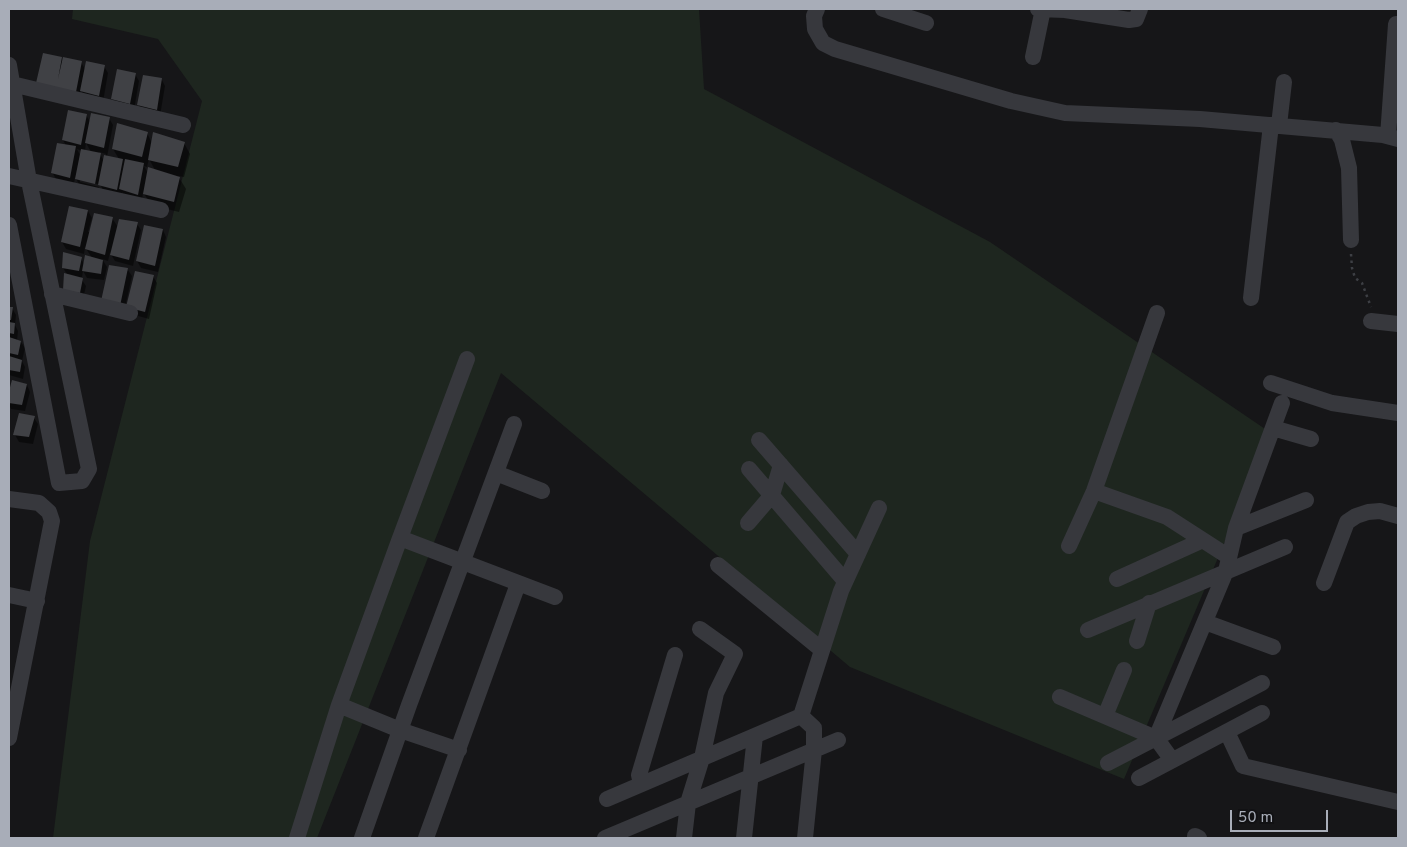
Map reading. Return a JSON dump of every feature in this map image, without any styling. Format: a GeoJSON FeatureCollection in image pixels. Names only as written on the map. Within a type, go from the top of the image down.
{"type":"FeatureCollection","features":[{"type":"Feature","properties":{"kind":"street"},"geometry":{"type":"LineString","coordinates":[[817,9],[814,16],[815,29],[823,43],[835,49],[1011,101],[1065,113],[1200,119],[1336,130],[1393,138],[1396,24]]}},
{"type":"Feature","properties":{"kind":"street"},"geometry":{"type":"LineString","coordinates":[[883,9],[926,23]]}},
{"type":"Feature","properties":{"kind":"street"},"geometry":{"type":"LineString","coordinates":[[1038,9],[1065,10],[1129,20],[1136,19],[1140,9]]}},
{"type":"Feature","properties":{"kind":"street"},"geometry":{"type":"LineString","coordinates":[[1033,57],[1043,9]]}},
{"type":"Feature","properties":{"kind":"street"},"geometry":{"type":"LineString","coordinates":[[9,65],[29,181],[89,469],[82,482],[59,483],[14,286],[9,225]]}},
{"type":"Feature","properties":{"kind":"street"},"geometry":{"type":"LineString","coordinates":[[1251,298],[1275,125],[1284,82]]}},
{"type":"Feature","properties":{"kind":"street"},"geometry":{"type":"LineString","coordinates":[[12,84],[183,125]]}},
{"type":"Feature","properties":{"kind":"street"},"geometry":{"type":"LineString","coordinates":[[1336,130],[1342,140],[1349,168],[1351,240]]}},
{"type":"Feature","properties":{"kind":"street"},"geometry":{"type":"LineString","coordinates":[[9,176],[161,210]]}},
{"type":"Feature","properties":{"kind":"street"},"geometry":{"type":"LineString","coordinates":[[52,294],[130,313]]}},
{"type":"Feature","properties":{"kind":"street"},"geometry":{"type":"LineString","coordinates":[[1070,546],[1094,490],[1157,313]]}},
{"type":"Feature","properties":{"kind":"street"},"geometry":{"type":"LineString","coordinates":[[1371,321],[1398,324]]}},
{"type":"Feature","properties":{"kind":"street"},"geometry":{"type":"LineString","coordinates":[[297,838],[339,705],[467,359]]}},
{"type":"Feature","properties":{"kind":"street"},"geometry":{"type":"LineString","coordinates":[[1271,383],[1332,403],[1398,413]]}},
{"type":"Feature","properties":{"kind":"street"},"geometry":{"type":"LineString","coordinates":[[1156,738],[1228,564],[1236,528],[1282,403]]}},
{"type":"Feature","properties":{"kind":"street"},"geometry":{"type":"LineString","coordinates":[[362,838],[400,730],[514,424]]}},
{"type":"Feature","properties":{"kind":"street"},"geometry":{"type":"LineString","coordinates":[[1274,428],[1311,439]]}},
{"type":"Feature","properties":{"kind":"street"},"geometry":{"type":"LineString","coordinates":[[759,440],[858,554]]}},
{"type":"Feature","properties":{"kind":"street"},"geometry":{"type":"LineString","coordinates":[[748,523],[772,495],[781,465]]}},
{"type":"Feature","properties":{"kind":"street"},"geometry":{"type":"LineString","coordinates":[[749,468],[845,581]]}},
{"type":"Feature","properties":{"kind":"street"},"geometry":{"type":"LineString","coordinates":[[496,473],[542,491]]}},
{"type":"Feature","properties":{"kind":"street"},"geometry":{"type":"LineString","coordinates":[[1094,490],[1167,517],[1203,540],[1228,564]]}},
{"type":"Feature","properties":{"kind":"street"},"geometry":{"type":"LineString","coordinates":[[9,498],[39,503],[49,512],[52,520],[37,601],[14,684],[9,738]]}},
{"type":"Feature","properties":{"kind":"street"},"geometry":{"type":"LineString","coordinates":[[1236,528],[1306,500]]}},
{"type":"Feature","properties":{"kind":"street"},"geometry":{"type":"LineString","coordinates":[[801,529],[814,504]]}},
{"type":"Feature","properties":{"kind":"street"},"geometry":{"type":"LineString","coordinates":[[607,799],[801,716],[845,581],[880,508]]}},
{"type":"Feature","properties":{"kind":"street"},"geometry":{"type":"LineString","coordinates":[[1324,583],[1347,522],[1356,516],[1368,512],[1380,511],[1398,516]]}},
{"type":"Feature","properties":{"kind":"street"},"geometry":{"type":"LineString","coordinates":[[400,538],[556,597]]}},
{"type":"Feature","properties":{"kind":"street"},"geometry":{"type":"LineString","coordinates":[[1117,579],[1203,540]]}},
{"type":"Feature","properties":{"kind":"street"},"geometry":{"type":"LineString","coordinates":[[1088,630],[1149,604],[1228,564],[1285,547]]}},
{"type":"Feature","properties":{"kind":"street"},"geometry":{"type":"LineString","coordinates":[[718,566],[822,650]]}},
{"type":"Feature","properties":{"kind":"street"},"geometry":{"type":"LineString","coordinates":[[426,838],[518,584]]}},
{"type":"Feature","properties":{"kind":"street"},"geometry":{"type":"LineString","coordinates":[[9,595],[37,601]]}},
{"type":"Feature","properties":{"kind":"street"},"geometry":{"type":"LineString","coordinates":[[1137,641],[1149,604]]}},
{"type":"Feature","properties":{"kind":"street"},"geometry":{"type":"LineString","coordinates":[[1205,622],[1273,648]]}},
{"type":"Feature","properties":{"kind":"street"},"geometry":{"type":"LineString","coordinates":[[684,838],[688,803],[702,758],[716,693],[735,654],[700,629]]}},
{"type":"Feature","properties":{"kind":"street"},"geometry":{"type":"LineString","coordinates":[[641,784],[639,775],[675,655]]}},
{"type":"Feature","properties":{"kind":"street"},"geometry":{"type":"LineString","coordinates":[[1105,716],[1124,670]]}},
{"type":"Feature","properties":{"kind":"street"},"geometry":{"type":"LineString","coordinates":[[1108,763],[1262,683]]}},
{"type":"Feature","properties":{"kind":"street"},"geometry":{"type":"LineString","coordinates":[[1060,697],[1156,738],[1172,760]]}},
{"type":"Feature","properties":{"kind":"street"},"geometry":{"type":"LineString","coordinates":[[339,705],[400,730],[459,750]]}},
{"type":"Feature","properties":{"kind":"street"},"geometry":{"type":"LineString","coordinates":[[1139,778],[1262,713]]}},
{"type":"Feature","properties":{"kind":"street"},"geometry":{"type":"LineString","coordinates":[[801,716],[814,728],[814,750],[805,838]]}},
{"type":"Feature","properties":{"kind":"street"},"geometry":{"type":"LineString","coordinates":[[1227,732],[1243,766],[1398,802]]}},
{"type":"Feature","properties":{"kind":"street"},"geometry":{"type":"LineString","coordinates":[[744,838],[755,736]]}},
{"type":"Feature","properties":{"kind":"street"},"geometry":{"type":"LineString","coordinates":[[605,838],[838,740]]}},
{"type":"Feature","properties":{"kind":"street"},"geometry":{"type":"LineString","coordinates":[[1195,838],[1195,836],[1199,838]]}},
{"type":"Feature","properties":{"kind":"path"},"geometry":{"type":"LineString","coordinates":[[1351,240],[1352,268],[1355,278],[1362,283],[1367,294],[1372,309],[1371,321]]}},
{"type":"Feature","properties":{"kind":"shaded area"},"geometry":{"type":"Polygon","coordinates":[[[73,9],[699,9],[704,89],[990,242],[1271,433],[1124,779],[850,667],[501,373],[317,838],[53,838],[90,541],[202,101],[158,39],[72,19],[73,9]]]}},
{"type":"Feature","properties":{"kind":"building"},"geometry":{"type":"Polygon","coordinates":[[[43,53],[62,57],[58,79],[63,57],[82,61],[76,92],[36,83],[43,53]]]}},
{"type":"Feature","properties":{"kind":"building"},"geometry":{"type":"Polygon","coordinates":[[[86,61],[105,65],[99,96],[80,91],[86,61]]]}},
{"type":"Feature","properties":{"kind":"building"},"geometry":{"type":"Polygon","coordinates":[[[117,69],[136,73],[130,104],[111,99],[117,69]]]}},
{"type":"Feature","properties":{"kind":"building"},"geometry":{"type":"Polygon","coordinates":[[[143,75],[162,78],[157,110],[137,105],[143,75]]]}},
{"type":"Feature","properties":{"kind":"building"},"geometry":{"type":"Polygon","coordinates":[[[68,110],[87,114],[81,145],[62,140],[68,110]]]}},
{"type":"Feature","properties":{"kind":"building"},"geometry":{"type":"Polygon","coordinates":[[[91,113],[110,117],[104,148],[85,143],[91,113]]]}},
{"type":"Feature","properties":{"kind":"building"},"geometry":{"type":"Polygon","coordinates":[[[117,123],[148,132],[142,157],[112,149],[117,123]]]}},
{"type":"Feature","properties":{"kind":"building"},"geometry":{"type":"Polygon","coordinates":[[[153,132],[185,142],[178,167],[148,160],[153,132]]]}},
{"type":"Feature","properties":{"kind":"building"},"geometry":{"type":"Polygon","coordinates":[[[57,143],[76,146],[70,178],[51,173],[57,143]]]}},
{"type":"Feature","properties":{"kind":"building"},"geometry":{"type":"Polygon","coordinates":[[[81,149],[101,153],[95,184],[75,179],[81,149]]]}},
{"type":"Feature","properties":{"kind":"building"},"geometry":{"type":"Polygon","coordinates":[[[104,155],[123,159],[117,190],[98,185],[104,155]]]}},
{"type":"Feature","properties":{"kind":"building"},"geometry":{"type":"Polygon","coordinates":[[[125,159],[144,163],[138,195],[119,189],[125,159]]]}},
{"type":"Feature","properties":{"kind":"building"},"geometry":{"type":"Polygon","coordinates":[[[148,167],[180,177],[174,202],[143,194],[148,167]]]}},
{"type":"Feature","properties":{"kind":"building"},"geometry":{"type":"Polygon","coordinates":[[[69,206],[88,210],[80,247],[61,242],[69,206]]]}},
{"type":"Feature","properties":{"kind":"building"},"geometry":{"type":"Polygon","coordinates":[[[94,213],[113,217],[105,255],[85,249],[94,213]]]}},
{"type":"Feature","properties":{"kind":"building"},"geometry":{"type":"Polygon","coordinates":[[[119,219],[138,222],[129,260],[110,255],[119,219]]]}},
{"type":"Feature","properties":{"kind":"building"},"geometry":{"type":"Polygon","coordinates":[[[144,225],[163,229],[155,266],[136,261],[144,225]]]}},
{"type":"Feature","properties":{"kind":"building"},"geometry":{"type":"Polygon","coordinates":[[[63,252],[82,257],[79,271],[62,268],[63,252]]]}},
{"type":"Feature","properties":{"kind":"building"},"geometry":{"type":"Polygon","coordinates":[[[85,255],[103,260],[101,274],[82,271],[85,255]]]}},
{"type":"Feature","properties":{"kind":"building"},"geometry":{"type":"Polygon","coordinates":[[[109,265],[128,268],[120,306],[101,301],[109,265]]]}},
{"type":"Feature","properties":{"kind":"building"},"geometry":{"type":"Polygon","coordinates":[[[135,271],[154,275],[145,312],[126,307],[135,271]]]}},
{"type":"Feature","properties":{"kind":"building"},"geometry":{"type":"Polygon","coordinates":[[[64,273],[83,278],[80,293],[63,290],[64,273]]]}},
{"type":"Feature","properties":{"kind":"building"},"geometry":{"type":"Polygon","coordinates":[[[9,307],[13,307],[11,320],[9,320],[9,307]]]}},
{"type":"Feature","properties":{"kind":"building"},"geometry":{"type":"Polygon","coordinates":[[[9,322],[15,323],[14,334],[9,333],[9,322]]]}},
{"type":"Feature","properties":{"kind":"building"},"geometry":{"type":"Polygon","coordinates":[[[9,337],[21,341],[18,355],[9,353],[9,337]]]}},
{"type":"Feature","properties":{"kind":"building"},"geometry":{"type":"Polygon","coordinates":[[[9,356],[22,360],[20,372],[9,370],[9,356]]]}},
{"type":"Feature","properties":{"kind":"building"},"geometry":{"type":"Polygon","coordinates":[[[12,380],[27,384],[22,405],[9,403],[9,391],[12,380]]]}},
{"type":"Feature","properties":{"kind":"building"},"geometry":{"type":"Polygon","coordinates":[[[19,413],[35,416],[29,437],[13,435],[19,413]]]}}]}
